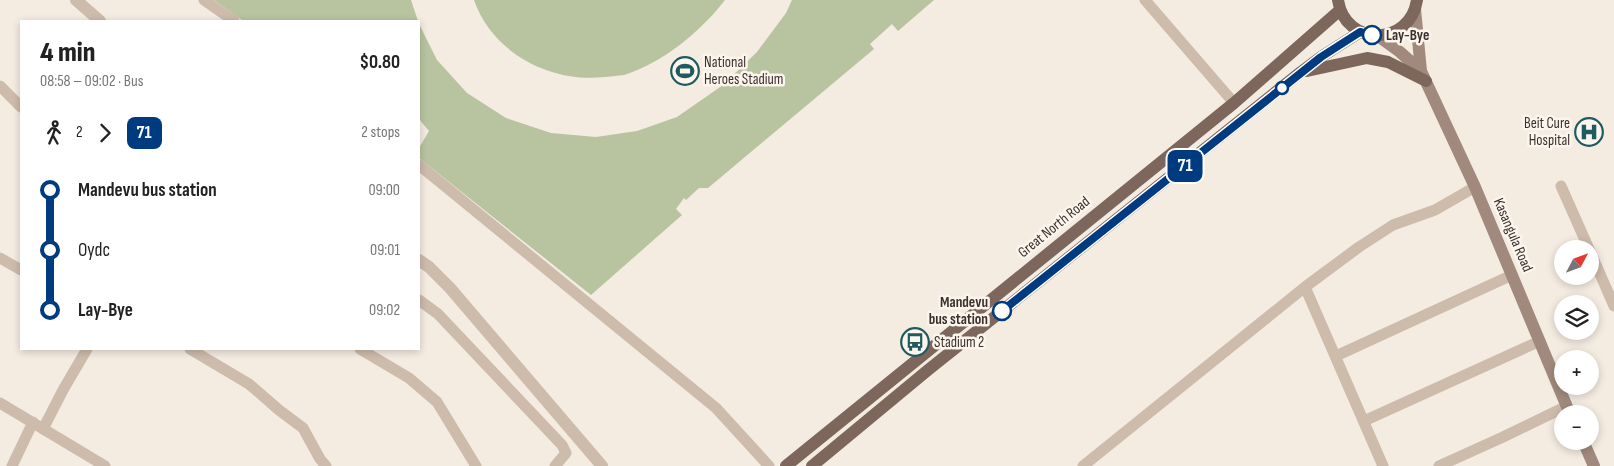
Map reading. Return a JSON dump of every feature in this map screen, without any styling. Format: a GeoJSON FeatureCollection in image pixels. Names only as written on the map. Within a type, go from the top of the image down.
{"type":"FeatureCollection","features":[{"type":"Feature","properties":{"kind":"main road"},"geometry":{"type":"LineString","coordinates":[[1339,5],[1348,23],[1360,32],[1378,36],[1393,33],[1404,26],[1416,4]]}},
{"type":"Feature","properties":{"kind":"main road","name":"Kasangula Road"},"geometry":{"type":"LineString","coordinates":[[1416,4],[1423,76]]}},
{"type":"Feature","properties":{"kind":"main road","name":"Great North Road"},"geometry":{"type":"LineString","coordinates":[[786,466],[1234,103],[1339,5]]}},
{"type":"Feature","properties":{"kind":"main road"},"geometry":{"type":"LineString","coordinates":[[812,466],[928,370],[1301,72],[1360,32]]}},
{"type":"Feature","properties":{"kind":"main road","name":"Kasangula Road"},"geometry":{"type":"LineString","coordinates":[[1378,36],[1400,52],[1423,76],[1476,187],[1567,405]]}},
{"type":"Feature","properties":{"kind":"main road"},"geometry":{"type":"LineString","coordinates":[[1301,72],[1367,58],[1388,62],[1423,76]]}},
{"type":"Feature","properties":{"kind":"main road"},"geometry":{"type":"LineString","coordinates":[[1587,450],[1594,466]]}},
{"type":"Feature","properties":{"kind":"street"},"geometry":{"type":"LineString","coordinates":[[76,0],[99,20]]}},
{"type":"Feature","properties":{"kind":"street"},"geometry":{"type":"LineString","coordinates":[[204,0],[233,20]]}},
{"type":"Feature","properties":{"kind":"street"},"geometry":{"type":"LineString","coordinates":[[1145,0],[1234,103]]}},
{"type":"Feature","properties":{"kind":"street"},"geometry":{"type":"LineString","coordinates":[[0,86],[20,106]]}},
{"type":"Feature","properties":{"kind":"street"},"geometry":{"type":"LineString","coordinates":[[420,166],[716,408],[769,466]]}},
{"type":"Feature","properties":{"kind":"street"},"geometry":{"type":"LineString","coordinates":[[1561,186],[1585,240]]}},
{"type":"Feature","properties":{"kind":"street"},"geometry":{"type":"LineString","coordinates":[[1084,466],[1306,287],[1359,247],[1393,225],[1435,210],[1476,187]]}},
{"type":"Feature","properties":{"kind":"street"},"geometry":{"type":"LineString","coordinates":[[0,258],[20,269]]}},
{"type":"Feature","properties":{"kind":"street"},"geometry":{"type":"LineString","coordinates":[[420,261],[450,288],[602,466]]}},
{"type":"Feature","properties":{"kind":"street"},"geometry":{"type":"LineString","coordinates":[[1599,272],[1614,306]]}},
{"type":"Feature","properties":{"kind":"street"},"geometry":{"type":"LineString","coordinates":[[1336,356],[1512,275]]}},
{"type":"Feature","properties":{"kind":"street"},"geometry":{"type":"LineString","coordinates":[[1306,287],[1384,466]]}},
{"type":"Feature","properties":{"kind":"street"},"geometry":{"type":"LineString","coordinates":[[420,301],[438,314],[565,449],[566,453],[555,466]]}},
{"type":"Feature","properties":{"kind":"street"},"geometry":{"type":"LineString","coordinates":[[1364,421],[1540,341]]}},
{"type":"Feature","properties":{"kind":"street"},"geometry":{"type":"LineString","coordinates":[[43,429],[86,350]]}},
{"type":"Feature","properties":{"kind":"street"},"geometry":{"type":"LineString","coordinates":[[192,350],[249,384],[303,428],[326,466]]}},
{"type":"Feature","properties":{"kind":"street"},"geometry":{"type":"LineString","coordinates":[[362,350],[409,378],[438,402],[476,466]]}},
{"type":"Feature","properties":{"kind":"street"},"geometry":{"type":"LineString","coordinates":[[0,403],[105,466]]}},
{"type":"Feature","properties":{"kind":"street"},"geometry":{"type":"LineString","coordinates":[[1439,466],[1554,416]]}},
{"type":"Feature","properties":{"kind":"street"},"geometry":{"type":"LineString","coordinates":[[12,466],[33,422]]}},
{"type":"Feature","properties":{"kind":"green space"},"geometry":{"type":"Polygon","coordinates":[[[214,0],[411,0],[418,20],[242,20],[214,0]]]}},
{"type":"Feature","properties":{"kind":"green space"},"geometry":{"type":"Polygon","coordinates":[[[474,0],[725,0],[693,34],[653,63],[624,75],[585,78],[545,70],[526,61],[510,50],[495,36],[483,19],[474,0]]]}},
{"type":"Feature","properties":{"kind":"green space"},"geometry":{"type":"Polygon","coordinates":[[[792,0],[934,0],[898,31],[892,24],[870,44],[874,49],[708,188],[699,188],[686,200],[684,198],[676,209],[682,215],[591,295],[420,159],[420,146],[429,131],[420,120],[420,26],[437,60],[467,93],[506,118],[551,133],[596,137],[637,131],[677,117],[723,85],[757,52],[786,13],[792,0]]]}},
{"type":"Feature","properties":{"kind":"bus line","name":"71"},"geometry":{"type":"LineString","coordinates":[[1002,311],[1321,57],[1360,32],[1372,35]]}},
{"type":"Feature","properties":{"kind":"place","name":"Lay-Bye"},"geometry":{"type":"Point","coordinates":[1372,35]}},
{"type":"Feature","properties":{"kind":"place","name":"National Heroes Stadium"},"geometry":{"type":"Point","coordinates":[685,71]}},
{"type":"Feature","properties":{"kind":"place","name":"Beit Cure Hospital"},"geometry":{"type":"Point","coordinates":[1589,132]}},
{"type":"Feature","properties":{"kind":"place","name":"Mandevu bus station"},"geometry":{"type":"Point","coordinates":[1002,311]}},
{"type":"Feature","properties":{"kind":"place","name":"Stadium 2"},"geometry":{"type":"Point","coordinates":[915,342]}}]}
